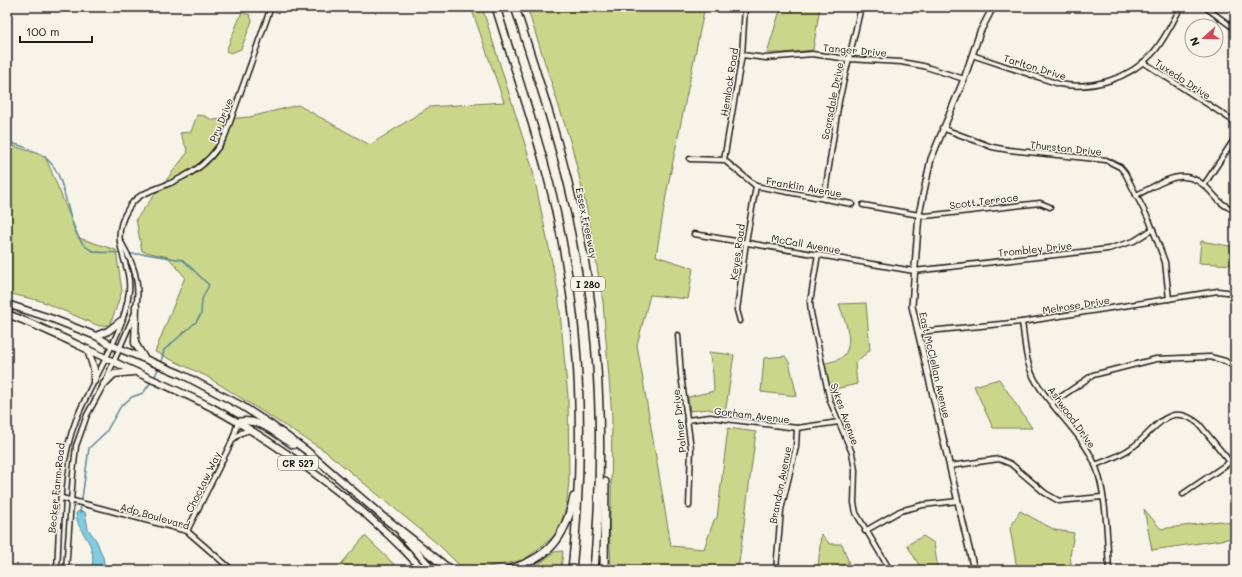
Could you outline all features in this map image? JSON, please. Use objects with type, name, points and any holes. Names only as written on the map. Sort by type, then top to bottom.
[{"type":"highway","name":"I 280","points":[[496,7],[547,175],[564,251],[578,376],[579,445],[577,527],[572,570]]},
{"type":"highway","name":"Essex Freeway","points":[[515,7],[560,149],[574,205],[586,267],[593,315],[601,427],[600,487],[594,570]]},
{"type":"highway","points":[[601,427],[605,478],[604,570]]},
{"type":"highway","points":[[508,570],[527,564],[546,553],[562,534],[568,522],[575,493],[579,445]]},
{"type":"highway","points":[[386,519],[450,570]]},
{"type":"main road","name":"CR 527","points":[[7,304],[53,318],[96,336],[111,345],[160,365],[209,388],[264,420],[307,451],[386,519],[433,570]]},
{"type":"main road","points":[[136,306],[135,343],[145,359]]},
{"type":"main road","name":"CR 527","points":[[7,314],[136,372],[238,422],[287,454],[360,511],[400,544],[423,570]]},
{"type":"main road","points":[[96,336],[108,331],[121,321]]},
{"type":"main road","points":[[88,350],[94,369],[94,381]]},
{"type":"main road","points":[[104,384],[114,374],[136,372]]},
{"type":"main road","points":[[238,422],[247,420],[265,426],[327,468]]},
{"type":"street","name":"Pru Drive","points":[[111,345],[121,321],[129,290],[123,258],[120,252],[120,230],[124,216],[135,200],[147,191],[199,168],[217,150],[225,136],[271,7]]},
{"type":"street","name":"Hemlock Road","points":[[724,160],[742,55],[745,7]]},
{"type":"street","name":"Scarsdale Drive","points":[[824,199],[839,101],[861,7]]},
{"type":"street","name":"East McClellan Avenue","points":[[974,570],[912,306],[919,214],[931,159],[942,128],[964,79],[985,21],[993,7]]},
{"type":"street","name":"Tarlton Drive","points":[[972,55],[1041,79],[1072,86],[1102,83],[1130,71],[1143,62],[1162,41],[1181,7]]},
{"type":"street","points":[[1205,7],[1235,28]]},
{"type":"street","name":"Tanger Drive","points":[[742,55],[766,58],[812,54],[848,59],[901,62],[923,66],[964,79]]},
{"type":"street","name":"Tuxedo Drive","points":[[1143,62],[1235,122]]},
{"type":"street","name":"Thurston Drive","points":[[942,128],[992,146],[1009,150],[1106,160],[1120,167],[1153,229],[1166,262],[1169,299]]},
{"type":"street","points":[[1204,185],[1235,138]]},
{"type":"street","points":[[690,159],[724,160]]},
{"type":"street","name":"Franklin Avenue","points":[[724,160],[756,186],[852,204]]},
{"type":"street","points":[[1136,195],[1182,175],[1190,177],[1204,185],[1222,205],[1235,210]]},
{"type":"street","name":"Keyes Road","points":[[740,321],[737,310],[746,242],[756,186]]},
{"type":"street","name":"Scott Terrace","points":[[919,214],[925,216],[1040,202],[1050,207]]},
{"type":"street","points":[[863,205],[919,214]]},
{"type":"street","name":"Trombley Drive","points":[[914,271],[1108,249],[1134,241],[1153,229]]},
{"type":"street","name":"McCall Avenue","points":[[694,234],[914,271]]},
{"type":"street","points":[[120,240],[129,256],[138,280],[139,293],[132,321],[120,348]]},
{"type":"street","name":"Sykes Avenue","points":[[818,254],[810,302],[822,372],[839,422],[852,454],[855,470],[854,503],[856,513],[865,531],[890,570]]},
{"type":"street","name":"Melrose Drive","points":[[918,332],[1022,322],[1218,291],[1235,293]]},
{"type":"street","name":"Ashwood Drive","points":[[1022,322],[1031,370],[1035,379],[1085,447],[1095,465],[1102,497],[1107,532],[1109,570]]},
{"type":"street","name":"Palmer Drive","points":[[678,335],[681,375],[690,448],[689,506]]},
{"type":"street","name":"Becker Farm Road","points":[[57,570],[62,498],[69,440],[76,420],[111,345]]},
{"type":"street","name":"Becker Farm Road","points":[[66,570],[76,446],[87,415],[104,384],[120,348]]},
{"type":"street","points":[[1052,402],[1093,375],[1156,359],[1210,357],[1225,361],[1235,367]]},
{"type":"street","points":[[1095,465],[1118,456],[1140,441],[1166,417],[1176,415],[1192,419],[1199,424],[1235,468]]},
{"type":"street","name":"Gorham Avenue","points":[[687,420],[710,417],[797,428],[839,422]]},
{"type":"street","name":"Choctaw Way","points":[[187,531],[232,441],[238,422]]},
{"type":"street","name":"Brandon Avenue","points":[[776,570],[782,510],[796,447],[797,428]]},
{"type":"street","points":[[232,441],[241,433],[250,430]]},
{"type":"street","points":[[950,466],[999,459],[1011,464],[1045,493],[1059,501],[1102,497]]},
{"type":"street","points":[[1183,494],[1230,462]]},
{"type":"street","name":"Adp Boulevard","points":[[62,498],[187,531],[232,570]]},
{"type":"street","points":[[865,531],[900,511],[923,505],[958,501]]},
{"type":"street","points":[[1228,570],[1235,569]]},
{"type":"green space","points":[[471,7],[482,7],[532,167],[558,291],[568,397],[569,481],[566,509],[557,534],[524,560],[473,570],[459,565],[439,545],[325,451],[206,376],[155,352],[185,277],[168,257],[142,251],[136,219],[188,152],[180,133],[191,132],[197,115],[205,116],[212,120],[250,117],[298,105],[370,145],[429,107],[504,102]]},
{"type":"green space","points":[[527,7],[691,7],[704,11],[667,190],[656,256],[693,268],[688,299],[650,295],[637,345],[671,546],[704,549],[714,520],[717,518],[728,428],[756,432],[738,570],[611,570],[609,523],[611,506],[612,417],[603,302],[588,214],[572,147]]},
{"type":"green space","points":[[781,7],[820,7],[813,50],[767,53]]},
{"type":"green space","points":[[242,12],[250,15],[252,21],[241,49],[231,53],[226,51]]},
{"type":"green space","points":[[7,144],[45,156],[79,238],[116,250],[122,291],[110,325],[99,326],[41,301],[7,293]]},
{"type":"green space","points":[[1201,241],[1235,247],[1235,265],[1199,263]]},
{"type":"green space","points":[[866,303],[870,350],[855,363],[857,384],[831,390],[823,364],[841,358],[846,353],[849,339],[846,324],[839,304]]},
{"type":"green space","points":[[709,352],[734,355],[725,414],[708,409],[690,411],[688,397],[714,391],[713,373]]},
{"type":"green space","points":[[785,356],[789,362],[797,396],[761,392],[764,358]]},
{"type":"green space","points":[[999,379],[1032,428],[993,428],[974,386]]},
{"type":"green space","points":[[1144,509],[1161,529],[1220,521],[1235,524],[1235,538],[1152,550]]},
{"type":"green space","points":[[1020,511],[1055,530],[1074,533],[1070,556],[1072,570],[1021,570],[1016,563],[1010,528]]},
{"type":"green space","points":[[821,534],[830,544],[842,544],[849,563],[832,568],[818,569]]},
{"type":"green space","points":[[365,536],[400,570],[336,570]]},
{"type":"green space","points":[[923,536],[934,543],[938,570],[922,570],[907,545]]},
{"type":"green space","points":[[563,551],[561,570],[537,570],[534,568],[554,552]]},
{"type":"water","points":[[79,511],[85,512],[88,529],[96,540],[103,557],[105,570],[92,570],[93,559],[90,544],[77,521],[76,513]]},
{"type":"waterway","points":[[7,142],[40,154],[45,157],[56,170],[76,233],[83,243],[94,251],[102,253],[121,253]]},
{"type":"waterway","points":[[129,254],[146,254],[183,260],[209,285],[202,299],[201,314],[196,322],[164,350],[161,363]]},
{"type":"waterway","points":[[154,378],[159,367]]},
{"type":"waterway","points":[[80,513],[89,448],[106,432],[121,406],[132,397],[143,393],[152,381]]}]
